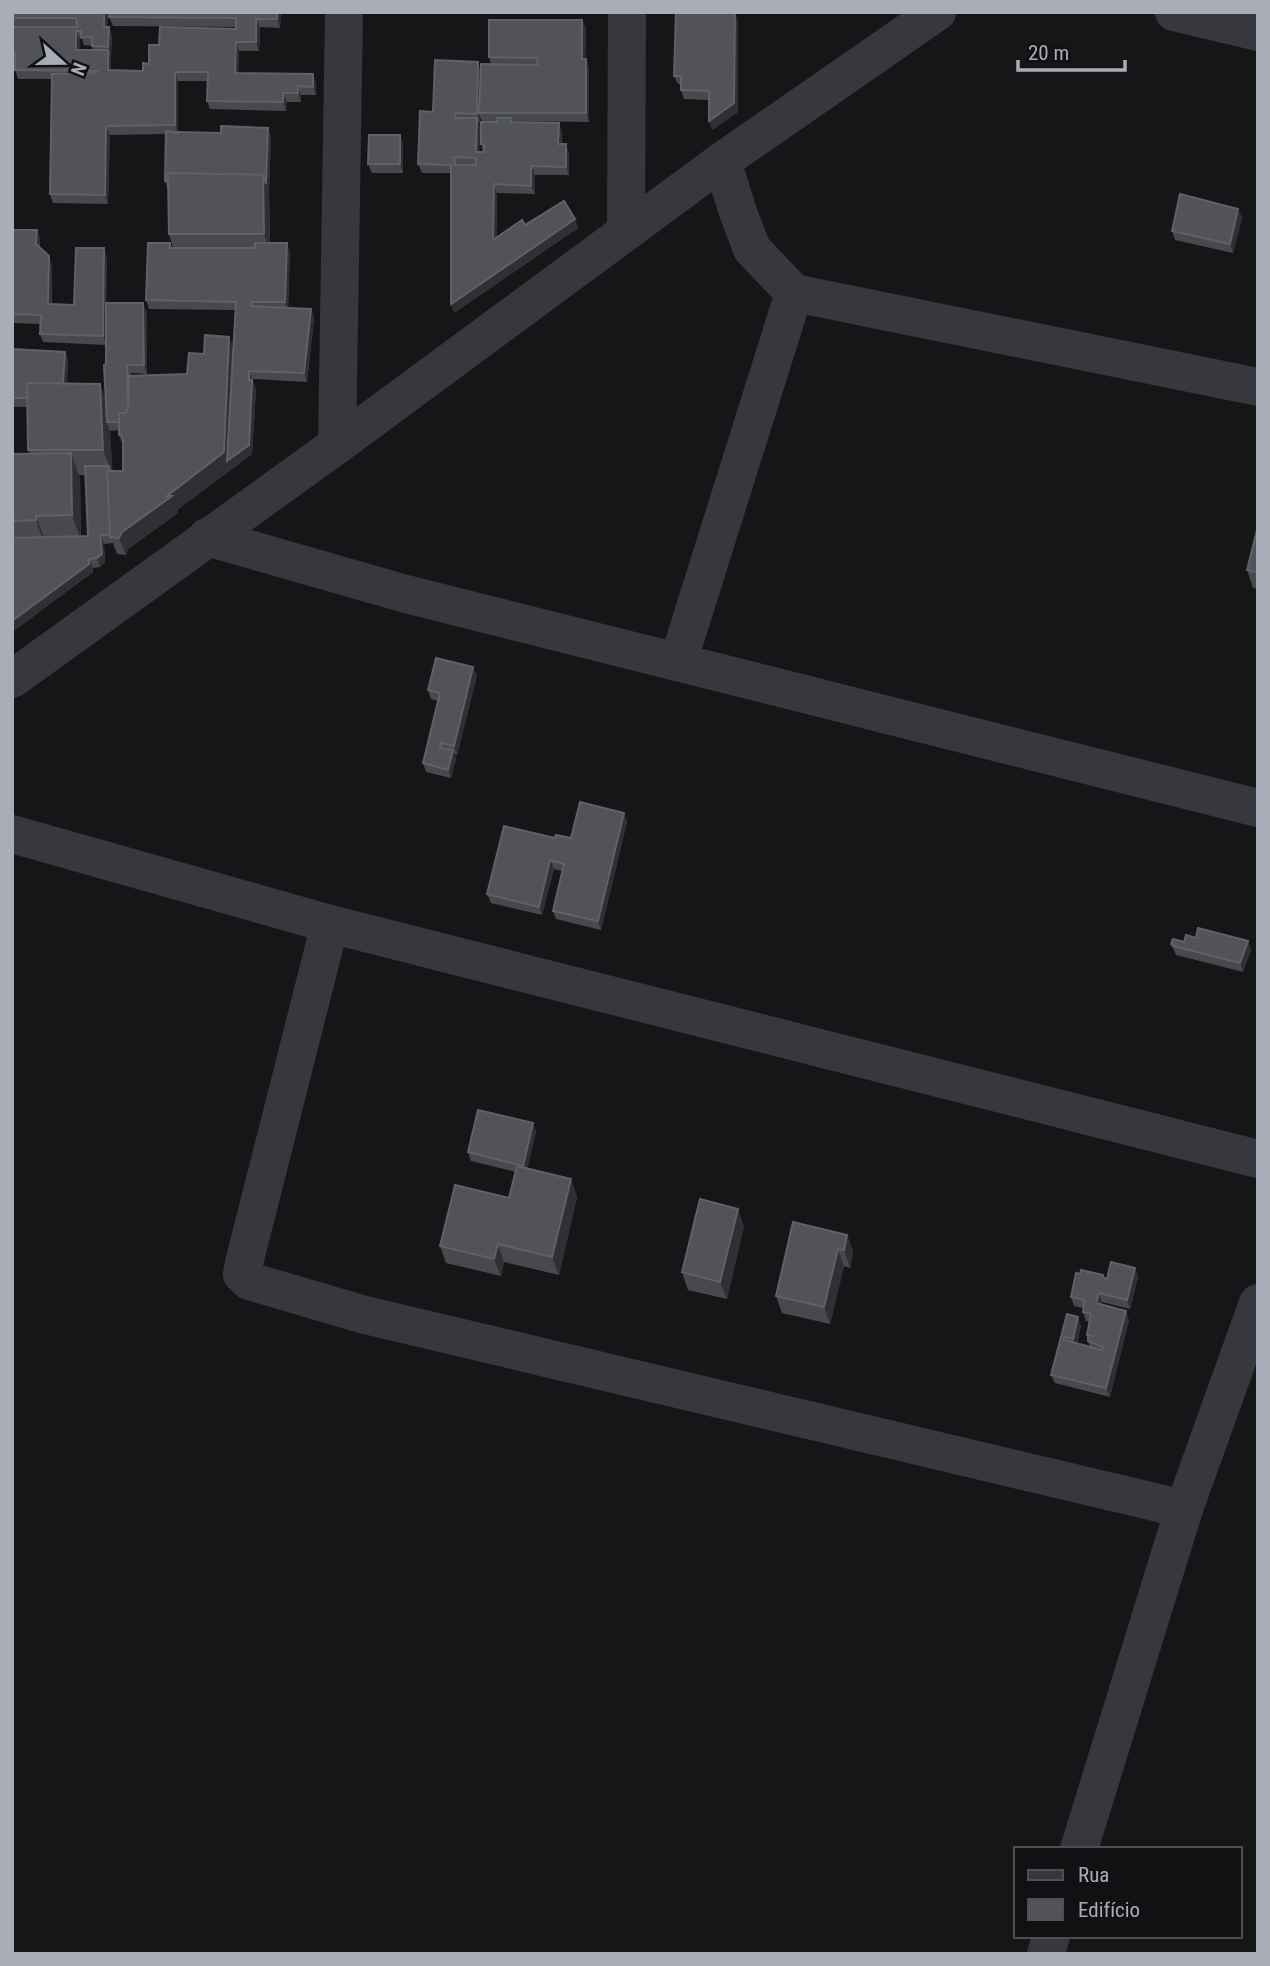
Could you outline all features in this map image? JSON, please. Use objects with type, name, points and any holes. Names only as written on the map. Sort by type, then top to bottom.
[{"type":"street","points":[[337,445],[344,12]]},
{"type":"street","points":[[626,232],[627,12]]},
{"type":"street","points":[[12,679],[337,445],[723,161],[937,12]]},
{"type":"street","points":[[1174,12],[1258,32]]},
{"type":"street","points":[[723,161],[752,249],[794,293],[1258,387]]},
{"type":"street","points":[[678,662],[794,293]]},
{"type":"street","points":[[207,537],[406,594],[1258,808]]},
{"type":"street","points":[[12,834],[330,924],[1258,1158]]},
{"type":"street","points":[[330,924],[244,1263],[242,1274],[249,1281],[365,1315],[1184,1509]]},
{"type":"street","points":[[1080,1847],[1184,1509],[1258,1303]]},
{"type":"building","points":[[12,12],[104,12],[104,27],[109,27],[108,47],[92,46],[92,37],[81,37],[81,31],[76,31],[76,50],[108,50],[108,70],[143,71],[143,63],[149,64],[149,45],[159,45],[160,27],[236,29],[236,18],[109,17],[110,12],[277,12],[277,19],[256,19],[256,42],[236,42],[235,73],[313,74],[313,87],[298,86],[298,93],[283,93],[283,102],[207,101],[208,72],[175,72],[175,125],[106,126],[105,195],[50,194],[52,74],[97,71],[15,70],[12,27],[77,27],[76,18],[12,18]]},
{"type":"building","points":[[676,12],[735,12],[734,103],[709,121],[709,91],[681,90],[681,76],[674,76]]},
{"type":"building","points":[[489,20],[582,20],[582,59],[586,59],[586,113],[479,113],[481,64],[537,65],[538,58],[489,57]]},
{"type":"building","points":[[435,60],[478,62],[477,114],[456,113],[455,118],[477,118],[476,152],[484,152],[484,144],[481,144],[481,122],[497,122],[497,118],[511,118],[511,122],[559,123],[558,144],[566,144],[566,167],[531,166],[531,186],[494,184],[493,240],[522,220],[525,225],[564,201],[575,219],[451,304],[451,165],[418,164],[420,111],[433,112]],"holes":[[[454,157],[476,158],[476,165],[455,165]]]},
{"type":"building","points":[[221,126],[268,128],[266,184],[263,175],[168,173],[168,181],[165,181],[166,131],[221,133]]},
{"type":"building","points":[[369,135],[400,135],[400,164],[368,164]]},
{"type":"building","points":[[168,173],[263,175],[264,234],[169,234]]},
{"type":"building","points":[[1180,194],[1238,209],[1230,244],[1172,231]]},
{"type":"building","points":[[12,230],[37,230],[36,244],[49,256],[48,304],[74,305],[76,248],[104,248],[103,336],[40,334],[41,315],[12,314]]},
{"type":"building","points":[[148,243],[170,243],[170,248],[255,248],[255,243],[287,243],[285,302],[252,302],[251,306],[311,309],[304,373],[249,371],[249,380],[252,380],[249,445],[227,461],[236,302],[146,300]]},
{"type":"building","points":[[106,303],[143,303],[144,365],[127,365],[128,409],[126,413],[119,413],[119,422],[107,422],[104,365]]},
{"type":"building","points":[[205,335],[229,337],[224,452],[167,496],[172,496],[122,532],[119,538],[110,537],[107,471],[123,471],[123,440],[122,435],[119,435],[119,413],[126,413],[128,409],[129,376],[187,374],[189,353],[204,354]]},
{"type":"building","points":[[12,349],[65,352],[63,383],[27,383],[27,398],[12,398]]},
{"type":"building","points":[[27,383],[100,384],[103,450],[28,450]]},
{"type":"building","points":[[71,453],[72,515],[36,516],[36,520],[12,521],[12,454]]},
{"type":"building","points":[[85,466],[109,466],[110,471],[107,471],[110,535],[100,535],[102,554],[89,559],[89,564],[12,621],[12,538],[88,536]]},
{"type":"building","points":[[1258,526],[1258,573],[1247,570]]},
{"type":"building","points":[[436,658],[473,667],[454,746],[441,743],[440,748],[453,750],[448,770],[423,763],[440,693],[428,690]]},
{"type":"building","points":[[580,802],[624,813],[598,921],[553,911],[564,864],[550,860],[539,907],[487,894],[504,826],[555,838],[556,835],[571,838]]},
{"type":"building","points":[[1198,928],[1248,941],[1240,963],[1171,944],[1173,939],[1184,942],[1186,935],[1196,938]]},
{"type":"building","points":[[478,1110],[533,1123],[523,1166],[468,1152]]},
{"type":"building","points":[[517,1166],[571,1179],[552,1257],[498,1244],[494,1259],[440,1246],[455,1185],[509,1198]]},
{"type":"building","points":[[700,1199],[738,1209],[720,1282],[682,1272]]},
{"type":"building","points":[[793,1222],[847,1235],[844,1250],[838,1249],[824,1307],[776,1296]]},
{"type":"building","points":[[1111,1262],[1135,1268],[1127,1300],[1099,1293],[1096,1303],[1126,1311],[1106,1388],[1051,1375],[1067,1314],[1078,1317],[1073,1339],[1065,1337],[1064,1340],[1102,1350],[1103,1347],[1088,1341],[1091,1336],[1087,1335],[1091,1314],[1083,1312],[1084,1300],[1071,1297],[1076,1273],[1080,1274],[1081,1270],[1103,1275],[1102,1277],[1107,1279]]}]
